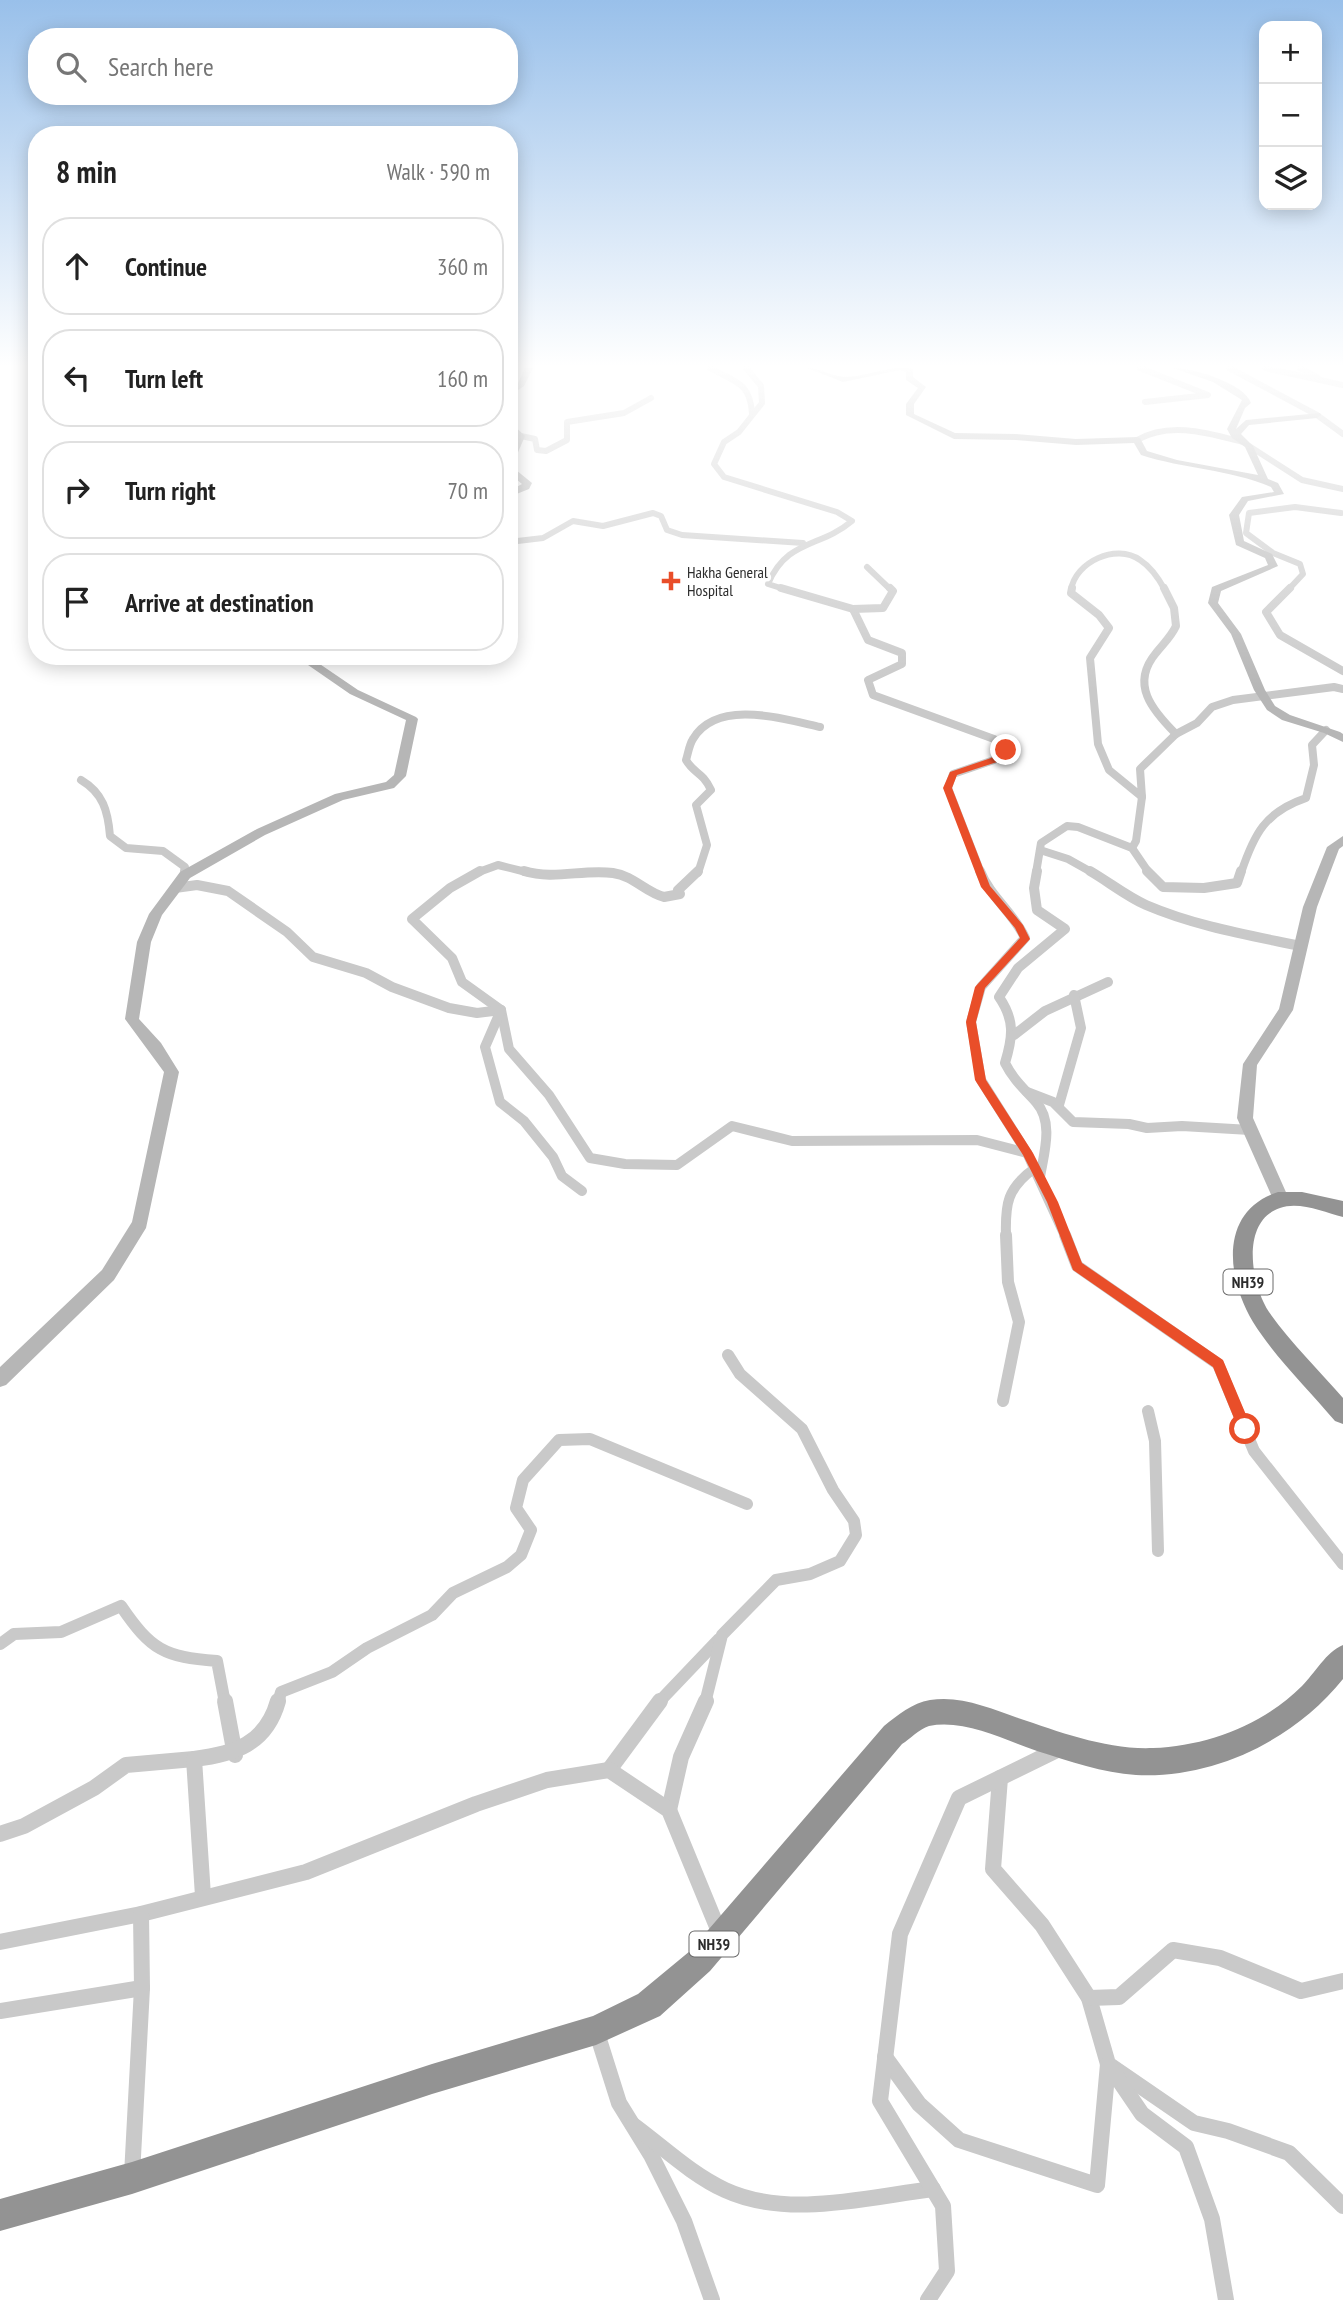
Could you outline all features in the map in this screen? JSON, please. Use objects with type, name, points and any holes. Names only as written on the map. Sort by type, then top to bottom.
[{"type":"highway","points":[[1282,1199],[1343,1209]]},
{"type":"highway","name":"NH39","points":[[1282,1199],[1268,1203],[1257,1212],[1245,1229],[1243,1256],[1252,1300],[1274,1336],[1343,1414]]},
{"type":"highway","name":"NH39","points":[[0,2215],[132,2178],[432,2079],[596,2030],[666,1993],[721,1937],[880,1749],[916,1718],[944,1711],[964,1713],[1121,1760],[1157,1760],[1197,1754],[1261,1733],[1328,1680],[1343,1658]]},
{"type":"street","points":[[518,541],[543,538],[573,522],[603,526],[653,513],[661,516],[667,530],[682,534],[803,543],[843,531],[852,521],[836,512],[723,475]]},
{"type":"street","points":[[1245,475],[1264,479],[1275,485],[1279,494],[1245,499],[1234,515],[1239,543],[1269,556],[1273,566],[1257,575],[1236,578],[1216,589],[1213,603],[1238,638],[1261,696],[1276,713],[1326,730],[1343,739]]},
{"type":"street","points":[[1262,475],[1264,479]]},
{"type":"street","points":[[1290,475],[1318,487],[1343,489]]},
{"type":"street","points":[[518,476],[527,483],[518,491]]},
{"type":"street","points":[[1342,513],[1325,509],[1262,508],[1249,513],[1246,533],[1273,553],[1300,564],[1303,574],[1293,588],[1269,605],[1266,612],[1280,635],[1343,671]]},
{"type":"street","points":[[803,543],[773,568],[768,584],[853,610],[883,608],[893,591],[867,567]]},
{"type":"street","points":[[1142,797],[1124,785],[1104,764],[1093,701],[1090,658],[1107,636],[1109,628],[1099,615],[1071,593],[1073,577],[1089,560],[1133,556],[1154,570],[1177,611],[1176,627],[1147,662],[1142,679],[1150,709],[1176,734]]},
{"type":"street","points":[[853,610],[868,640],[902,653],[902,664],[867,680],[873,695],[994,740],[1006,750],[994,760],[953,774],[948,788],[986,887],[1020,927],[1025,939],[981,987],[971,1022],[981,1080],[1037,1172],[1077,1266],[1218,1364],[1254,1451],[1343,1564]]},
{"type":"street","points":[[0,1379],[108,1275],[140,1223],[172,1072],[156,1047],[141,1033],[132,1019],[144,943],[156,914],[185,874],[272,827],[339,797],[390,785],[400,776],[412,719],[354,692],[314,665]]},
{"type":"street","points":[[1132,848],[1140,818],[1140,769],[1176,734],[1197,723],[1212,707],[1233,699],[1343,688]]},
{"type":"street","points":[[820,727],[742,714],[722,717],[703,725],[690,744],[686,760],[690,767],[704,775],[711,790],[696,805],[707,845],[697,875],[678,890],[680,894],[673,897],[652,894],[625,876],[598,871],[542,875],[495,865],[429,900],[412,919],[452,958],[462,982],[501,1010],[509,1049],[548,1096],[590,1158],[625,1164],[677,1165],[732,1126],[792,1141],[977,1140],[1027,1153]]},
{"type":"street","points":[[1037,1172],[1047,1135],[1039,1104],[1016,1086],[1005,1063],[1014,1035],[1010,1011],[999,996],[1002,984],[1012,972],[1065,929],[1058,921],[1037,910],[1034,888],[1041,844],[1068,826],[1091,830],[1132,848],[1152,878],[1163,887],[1204,888],[1237,883],[1254,835],[1282,806],[1306,798],[1314,765],[1312,745],[1326,730]]},
{"type":"street","points":[[81,780],[95,787],[102,796],[109,815],[110,836],[126,848],[163,851],[185,867],[185,874]]},
{"type":"street","points":[[1282,1199],[1245,1118],[1250,1064],[1286,1010],[1310,907],[1333,847],[1343,840]]},
{"type":"street","points":[[1040,850],[1074,861],[1133,898],[1185,919],[1300,946]]},
{"type":"street","points":[[175,888],[197,885],[228,891],[288,932],[313,957],[366,973],[393,987],[449,1008],[477,1013],[501,1010]]},
{"type":"street","points":[[1014,1035],[1045,1011],[1074,995],[1108,982]]},
{"type":"street","points":[[1059,1105],[1081,1028],[1074,995]]},
{"type":"street","points":[[501,1010],[485,1047],[500,1102],[524,1121],[553,1157],[562,1176],[582,1191]]},
{"type":"street","points":[[1022,1091],[1044,1095],[1059,1105],[1073,1122],[1129,1124],[1147,1128],[1182,1126],[1250,1130]]},
{"type":"street","points":[[1003,1401],[1019,1322],[1008,1282],[1005,1207],[1018,1180],[1037,1172]]},
{"type":"street","points":[[609,1770],[659,1703],[776,1580],[810,1574],[840,1561],[856,1535],[854,1521],[833,1490],[802,1429],[740,1374],[728,1355]]},
{"type":"street","points":[[1147,1411],[1155,1441],[1158,1551]]},
{"type":"street","points":[[0,1835],[24,1826],[94,1788],[126,1765],[235,1755],[249,1748],[275,1717],[281,1692],[332,1672],[367,1648],[432,1615],[453,1593],[508,1567],[521,1555],[531,1530],[516,1508],[523,1480],[559,1440],[590,1439],[747,1504]]},
{"type":"street","points":[[0,1644],[14,1633],[61,1632],[121,1606],[141,1636],[178,1658],[217,1661],[235,1755]]},
{"type":"street","points":[[669,1810],[681,1757],[703,1712],[722,1635]]},
{"type":"street","points":[[928,2300],[947,2271],[943,2206],[880,2101],[900,1934],[959,1798],[1067,1746]]},
{"type":"street","points":[[194,1759],[203,1896]]},
{"type":"street","points":[[0,1942],[141,1914],[203,1896],[306,1872],[476,1804],[547,1780],[609,1770],[669,1810],[721,1937]]},
{"type":"street","points":[[1000,1778],[993,1869],[1042,1925],[1089,1998],[1108,2064],[1142,2114],[1186,2147],[1212,2220],[1226,2300]]},
{"type":"street","points":[[132,2178],[142,1989],[141,1914]]},
{"type":"street","points":[[1089,1998],[1119,1997],[1173,1950],[1220,1958],[1301,1991],[1343,1981]]},
{"type":"street","points":[[0,2011],[142,1989]]},
{"type":"street","points":[[596,2030],[619,2103],[684,2221],[712,2300]]},
{"type":"street","points":[[885,2057],[919,2104],[959,2140],[1097,2185],[1108,2064]]},
{"type":"street","points":[[1108,2064],[1194,2123],[1228,2131],[1289,2153],[1343,2206]]},
{"type":"street","points":[[633,2125],[726,2191],[770,2203],[817,2202],[933,2189]]},
{"type":"place","name":"Hakha General Hospital","points":[[671,581]]},
{"type":"route","points":[[1006,750],[994,760],[953,774],[948,788],[986,887],[1020,927],[1025,939],[981,987],[971,1022],[981,1080],[1027,1153],[1052,1202],[1077,1266],[1218,1364],[1245,1429]]}]
